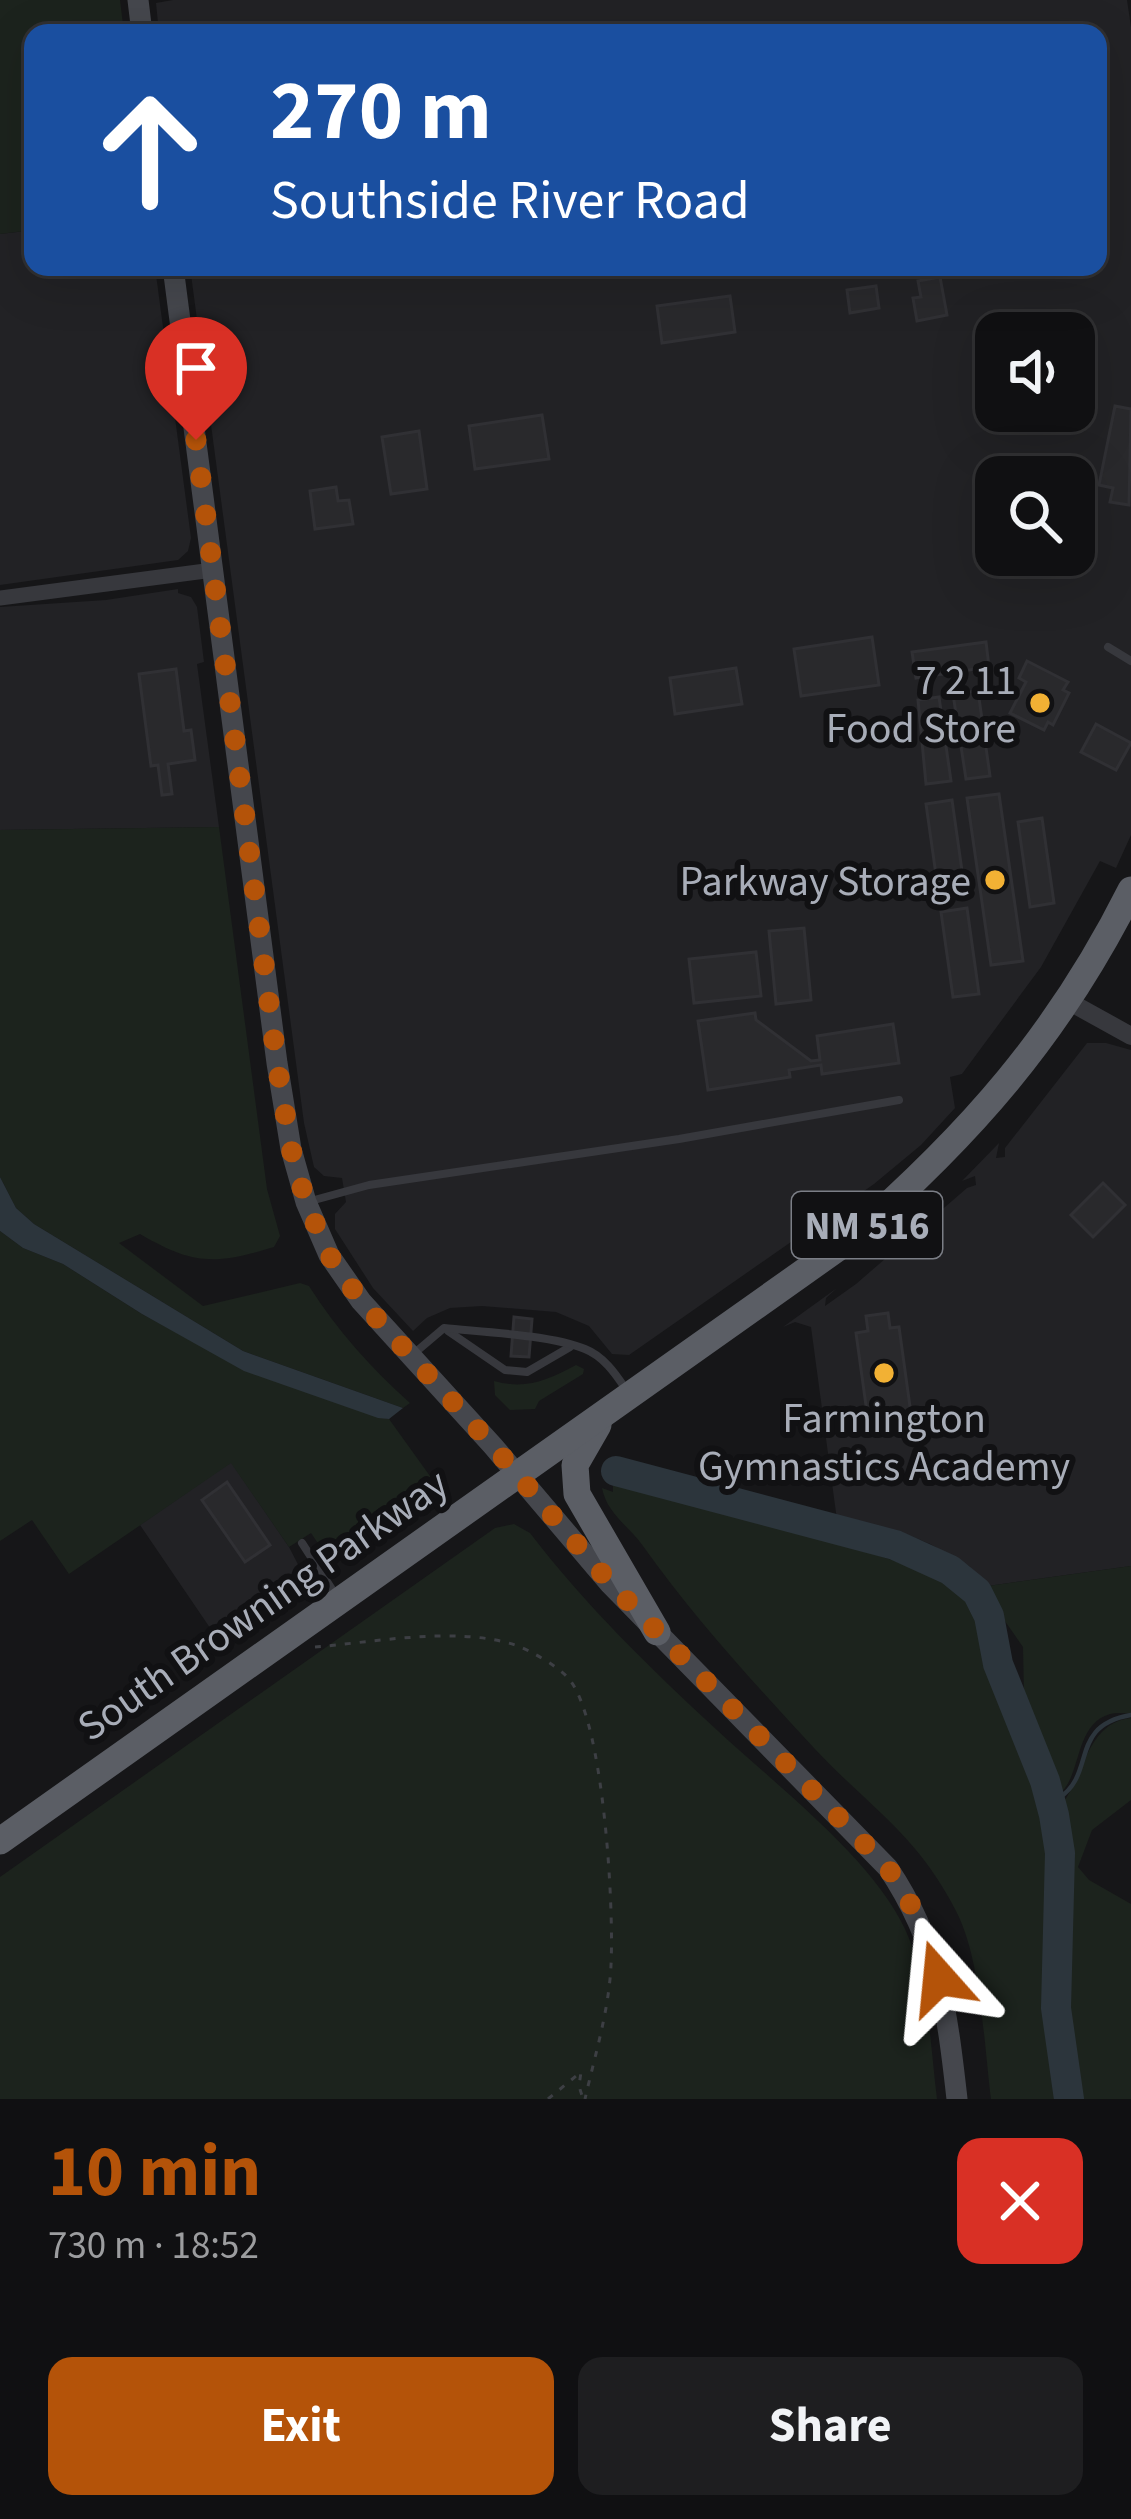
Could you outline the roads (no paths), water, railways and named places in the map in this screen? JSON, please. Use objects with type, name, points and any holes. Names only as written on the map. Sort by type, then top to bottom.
[{"type":"highway","name":"South Browning Parkway","points":[[0,1841],[849,1240],[928,1171],[1022,1066],[1068,1001],[1131,890]]},
{"type":"highway","points":[[620,1404],[591,1433],[575,1465],[577,1494],[657,1633]]},
{"type":"main road","points":[[174,276],[277,1064],[291,1149],[306,1202],[344,1279],[410,1357],[657,1633],[888,1868],[922,1923],[939,1978],[957,2099]]},
{"type":"street","points":[[0,598],[213,570]]},
{"type":"street","points":[[1068,1001],[1131,1036]]},
{"type":"lane","points":[[1108,647],[1131,661]]},
{"type":"lane","points":[[306,1202],[369,1185],[679,1139],[899,1100]]},
{"type":"lane","points":[[444,1328],[505,1370],[527,1372],[571,1346]]},
{"type":"lane","points":[[410,1357],[444,1328],[587,1349],[612,1368],[620,1404]]},
{"type":"lane","points":[[302,1544],[339,1600]]},
{"type":"waterway","points":[[616,1471],[895,1545],[950,1570],[977,1592],[989,1616],[998,1664],[1054,1815],[1060,1853],[1056,2008],[1069,2099]]},
{"type":"waterway","points":[[1051,1797],[1059,1798],[1070,1788],[1099,1729],[1131,1715]]},
{"type":"place","name":"7 2 11 Food Store","points":[[1040,703]]},
{"type":"place","name":"Parkway Storage","points":[[995,880]]},
{"type":"place","name":"Farmington Gymnastics Academy","points":[[884,1373]]}]
